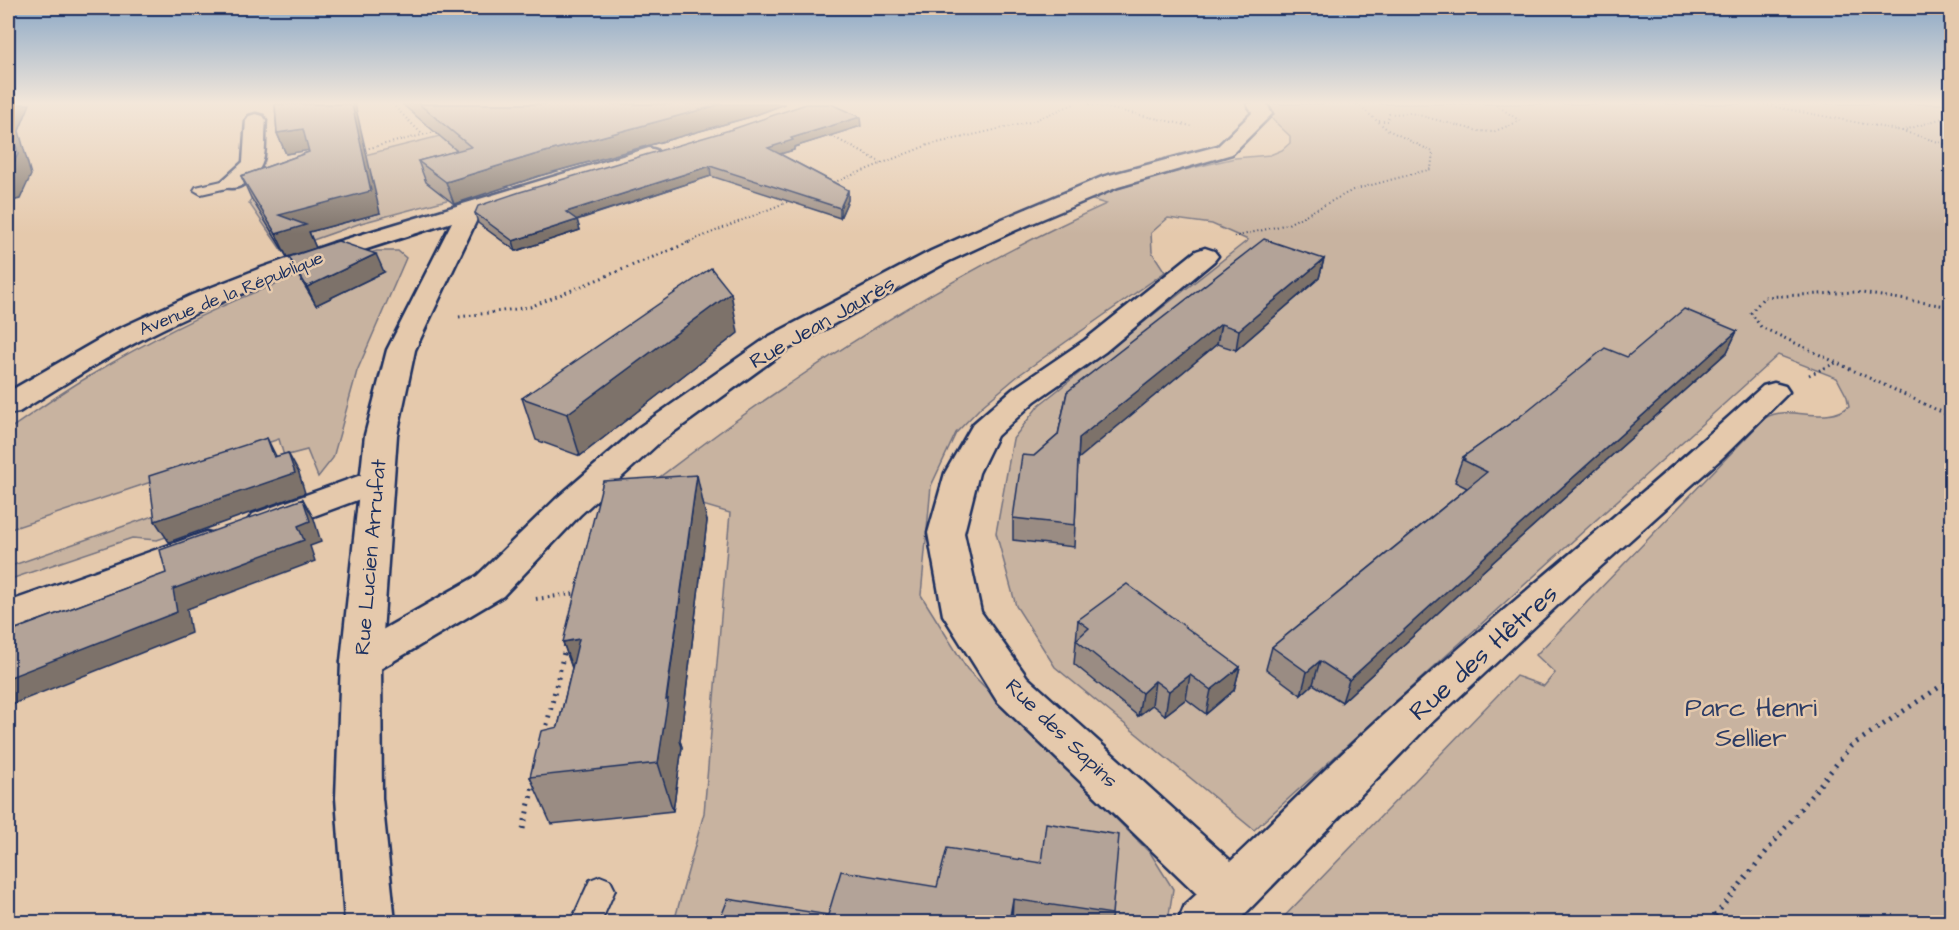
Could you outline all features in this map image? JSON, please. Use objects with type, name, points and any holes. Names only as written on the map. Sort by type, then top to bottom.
[{"type":"street","points":[[232,182],[251,170],[256,157],[255,147]]},
{"type":"street","name":"Rue Jean Jaurès","points":[[361,661],[490,586],[568,507],[649,435],[778,343],[940,256],[1008,225],[1110,182],[1228,147]]},
{"type":"street","name":"Avenue de la République","points":[[8,405],[122,339],[201,301],[342,248],[470,210],[548,183],[670,148]]},
{"type":"street","name":"Rue Lucien Arrufat","points":[[370,922],[359,798],[361,661],[375,481],[381,435],[400,350],[470,210]]},
{"type":"street","name":"Rue des Sapins","points":[[1206,256],[1095,346],[1024,395],[984,431],[962,473],[946,533],[962,615],[1012,688],[1217,908]]},
{"type":"street","name":"Rue des Hêtres","points":[[1217,908],[1412,715],[1547,593],[1711,452],[1774,392]]},
{"type":"street","points":[[8,617],[375,481]]},
{"type":"lane","points":[[201,190],[263,175]]},
{"type":"lane","points":[[586,922],[600,890]]},
{"type":"path","points":[[358,151],[373,147]]},
{"type":"path","points":[[853,147],[883,163]]},
{"type":"path","points":[[821,188],[922,147]]},
{"type":"path","points":[[1206,256],[1221,239],[1288,224],[1353,190],[1431,169],[1433,152],[1424,147]]},
{"type":"path","points":[[457,318],[531,308],[800,197]]},
{"type":"path","points":[[1952,307],[1855,292],[1764,297],[1751,313],[1761,327],[1952,417]]},
{"type":"path","points":[[575,604],[580,582]]},
{"type":"path","points":[[534,599],[578,592]]},
{"type":"path","points":[[544,739],[567,638]]},
{"type":"path","points":[[1710,922],[1851,746],[1938,688],[1952,685]]},
{"type":"path","points":[[523,829],[536,773]]},
{"type":"green space","points":[[395,147],[533,147],[506,184],[361,223],[282,251],[249,203],[258,187],[286,175]]},
{"type":"green space","name":"Parc Henri Sellier","points":[[1285,147],[1951,147],[1951,922],[1279,922],[1516,676],[1544,686],[1555,673],[1536,655],[1765,418],[1786,413],[1829,415],[1849,406],[1837,378],[1778,355],[1254,830],[1055,667],[1016,606],[996,533],[1013,439],[1039,405],[1248,240],[1212,224],[1168,218],[1151,233],[1152,252],[1165,272],[1019,375],[981,407],[956,433],[931,486],[921,595],[967,669],[1151,854],[1173,889],[1168,921],[674,922],[704,813],[730,513],[645,488],[752,409],[865,334],[983,265],[1106,204],[1086,198],[1167,174],[1235,158],[1270,155]]},
{"type":"green space","points":[[377,251],[398,251],[406,258],[357,371],[333,458],[318,477],[307,450],[284,456],[279,439],[8,530],[8,430],[57,396],[156,338],[265,288]]},
{"type":"green space","points":[[288,496],[157,540],[132,538],[8,580],[8,567],[164,512]]},
{"type":"building","points":[[8,147],[16,147],[18,154],[8,176]]},
{"type":"building","points":[[308,147],[361,147],[371,191],[279,215],[306,225],[276,234],[241,176],[309,152]]},
{"type":"building","points":[[469,147],[562,147],[446,182],[418,161]]},
{"type":"building","points":[[671,147],[770,147],[768,148],[848,190],[840,208],[710,166],[566,212],[577,220],[513,241],[475,213],[478,206]]},
{"type":"building","points":[[1264,239],[1324,259],[1239,330],[1221,324],[1079,438],[1075,525],[1013,518],[1022,455],[1034,456],[1058,435],[1067,392]]},
{"type":"building","points":[[338,241],[376,254],[307,287],[289,257]]},
{"type":"building","points":[[711,268],[731,293],[567,414],[522,398]]},
{"type":"building","points":[[1684,309],[1737,331],[1349,680],[1320,661],[1307,672],[1272,647],[1487,472],[1463,460],[1465,459],[1463,457],[1518,418],[1605,348],[1627,357]]},
{"type":"building","points":[[267,438],[274,457],[288,453],[295,473],[155,521],[149,476]]},
{"type":"building","points":[[697,475],[658,763],[530,777],[541,731],[558,727],[579,639],[563,642],[603,481]]},
{"type":"building","points":[[303,499],[310,521],[298,526],[304,540],[173,589],[177,612],[8,678],[8,632],[166,573],[160,550]]},
{"type":"building","points":[[1127,584],[1240,667],[1211,690],[1190,675],[1169,691],[1155,681],[1142,693],[1076,640],[1089,628],[1078,620]]},
{"type":"building","points":[[1046,823],[1119,835],[1112,914],[1013,899],[1009,922],[719,922],[728,899],[828,915],[841,871],[937,887],[947,848],[1041,863]]}]
